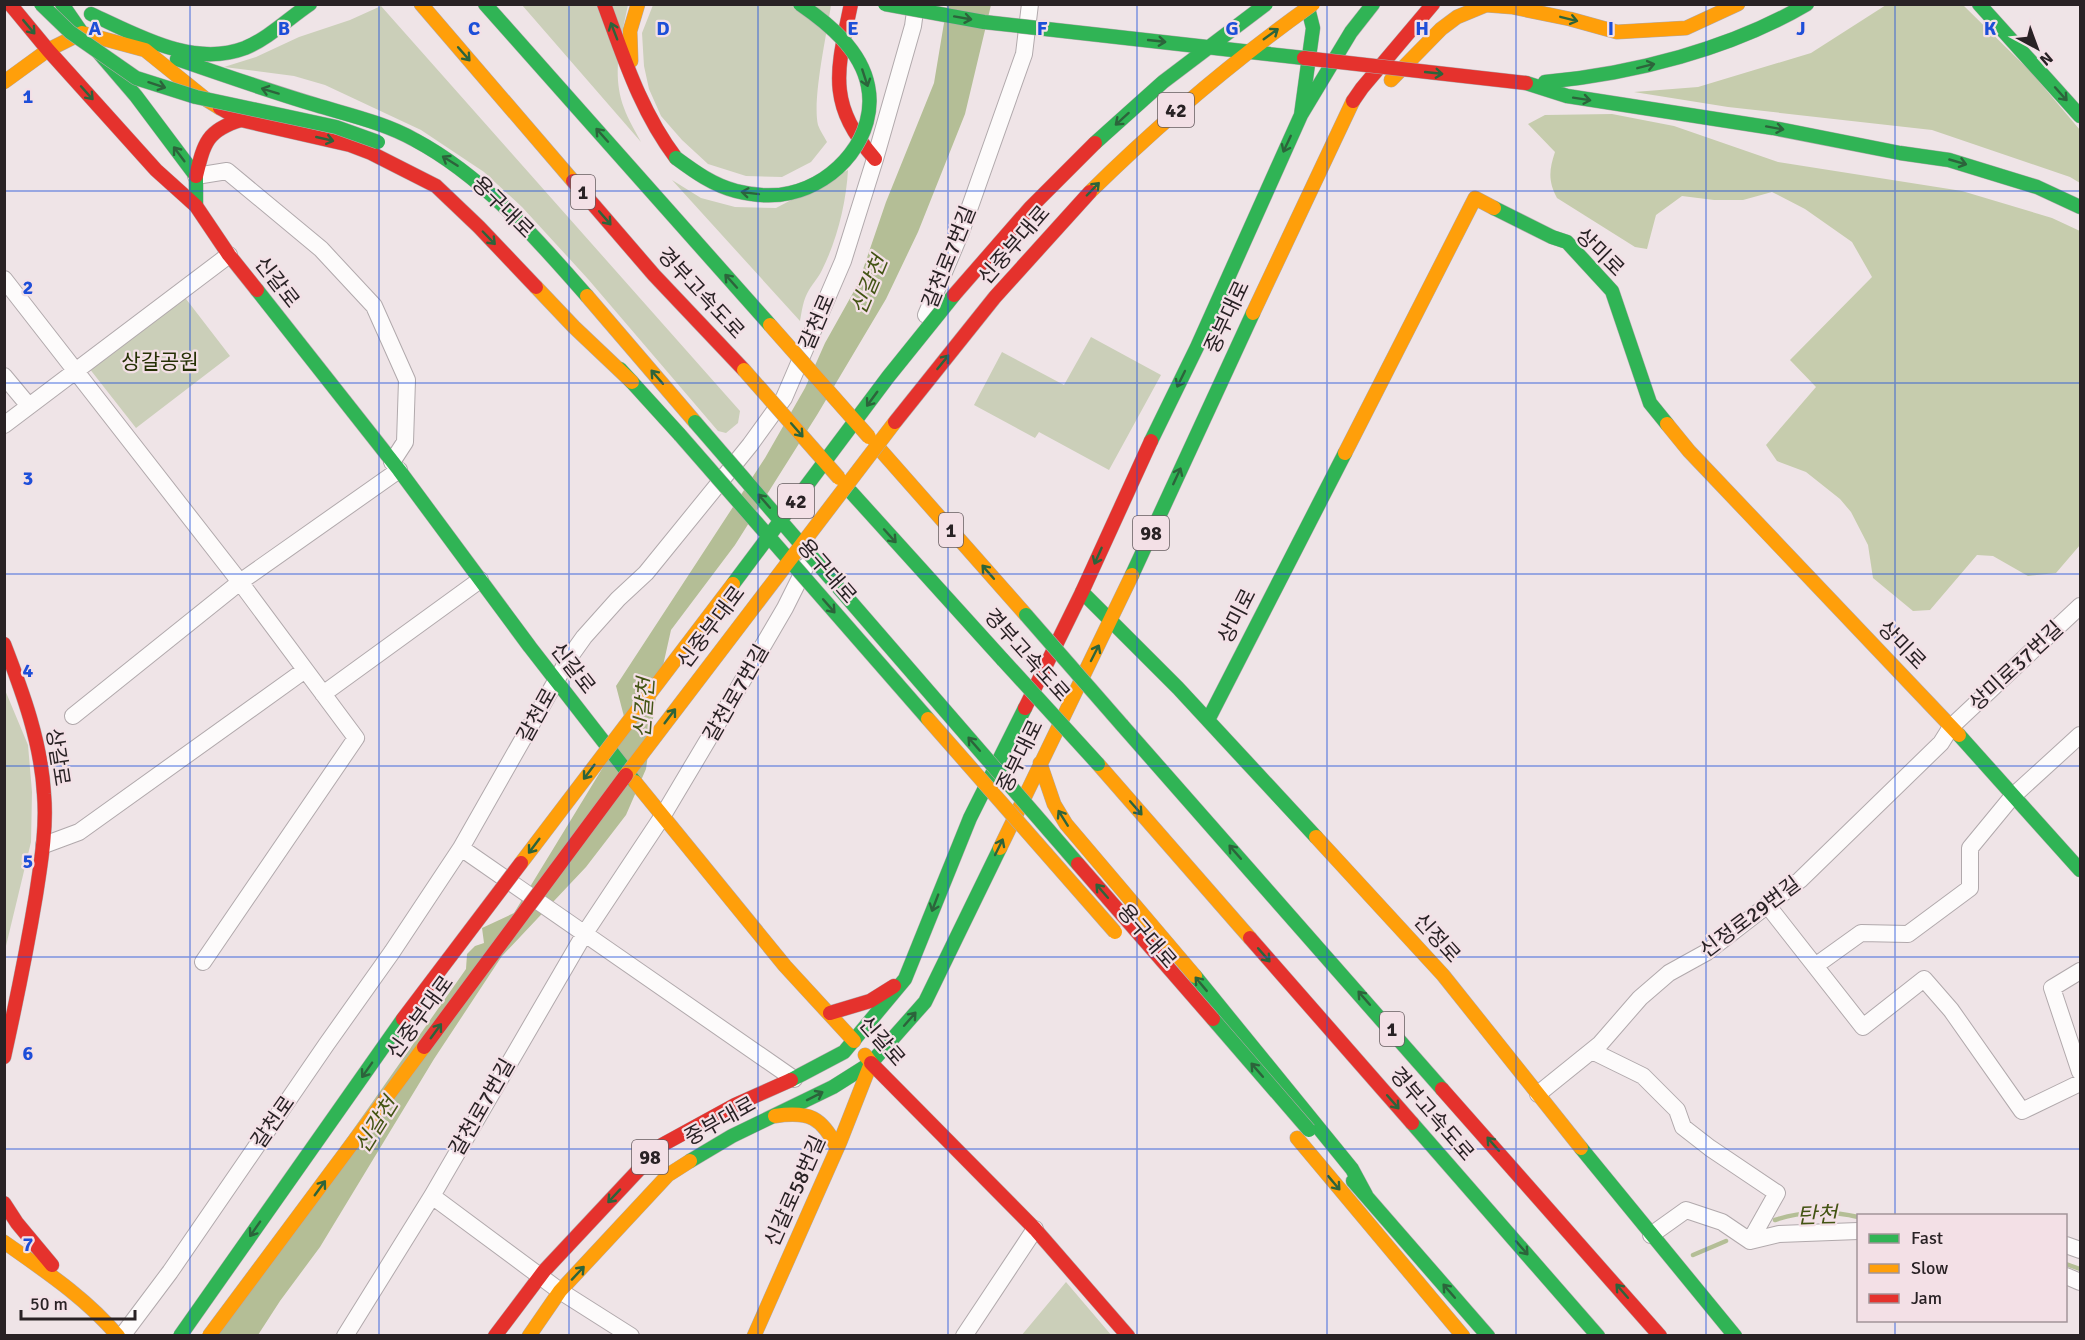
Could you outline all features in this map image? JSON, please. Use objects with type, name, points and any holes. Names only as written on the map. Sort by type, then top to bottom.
[{"type":"main road","name":"신갈로","points":[[10,4],[48,50],[156,170],[196,206],[229,255],[395,466],[658,812],[785,966],[830,1013],[871,1063],[1035,1229],[1128,1335]]},
{"type":"main road","name":"용구대로","points":[[41,4],[70,32],[136,78],[196,97],[336,127],[378,142],[437,174],[474,204],[504,235],[1124,942]]},
{"type":"main road","points":[[62,4],[82,33],[136,96],[196,176]]},
{"type":"main road","name":"용구대로","points":[[79,4],[145,50],[373,123],[414,139],[468,172],[541,243],[1488,1335]]},
{"type":"main road","points":[[91,14],[165,45],[185,51],[210,54],[235,51],[256,42],[310,4]]},
{"type":"main road","name":"경부고속도로","points":[[485,4],[1660,1335]]},
{"type":"main road","points":[[604,4],[640,97],[658,135],[676,158],[701,177],[726,188],[770,195],[791,192],[812,185],[828,175],[855,149],[869,119],[870,99],[864,74],[851,49],[836,33],[800,4]]},
{"type":"main road","points":[[638,4],[630,31],[630,56],[640,97]]},
{"type":"main road","points":[[850,4],[838,93],[841,108],[854,135],[875,159]]},
{"type":"main road","points":[[885,4],[984,22],[1526,83],[1574,80],[1646,66],[1715,46],[1791,14],[1807,4]]},
{"type":"main road","name":"신중부대로","points":[[180,1335],[411,1008],[888,377],[969,277],[1030,208],[1093,145],[1163,82],[1266,4]]},
{"type":"main road","points":[[1301,115],[1310,67],[1313,28],[1307,4]]},
{"type":"main road","name":"신중부대로","points":[[209,1335],[253,1280],[611,794],[927,381],[998,294],[1069,214],[1128,153],[1185,101],[1313,4]]},
{"type":"main road","name":"중부대로","points":[[495,1335],[540,1276],[662,1145],[844,1052],[905,979],[966,826],[1082,592],[1133,477],[1197,347],[1301,115],[1351,32],[1372,4]]},
{"type":"main road","name":"중부대로","points":[[529,1335],[560,1291],[668,1175],[732,1136],[833,1087],[871,1063],[925,1002],[1111,620],[1233,352],[1350,106],[1362,88],[1433,4]]},
{"type":"main road","points":[[1337,134],[1441,29],[1457,17],[1486,5],[1535,12],[1617,33],[1686,28],[1738,4]]},
{"type":"main road","points":[[1979,4],[2080,116]]},
{"type":"main road","name":"경부고속도로","points":[[424,7],[646,266],[744,370],[851,492],[1098,764],[1598,1335]]},
{"type":"main road","points":[[4,82],[48,50],[82,33],[145,50],[207,100],[241,120],[350,145],[371,153],[436,186],[479,227],[574,327],[632,382]]},
{"type":"main road","points":[[1526,83],[1567,96],[1773,128],[1900,153],[1949,160],[2037,187],[2080,207]]},
{"type":"main road","points":[[196,206],[196,176],[202,148],[212,132],[223,124],[241,120]]},
{"type":"main road","name":"상미로","points":[[1208,720],[1474,198],[1552,237],[1567,242],[1574,248],[1612,291],[1650,403],[1689,451],[1951,727],[2080,870]]},
{"type":"main road","name":"신정로","points":[[1082,592],[1208,720],[1443,975],[1651,1235],[1735,1335]]},
{"type":"main road","name":"상갈로","points":[[4,644],[23,692],[42,771],[44,845],[26,962],[4,1057]]},
{"type":"main road","points":[[1040,763],[1054,804],[1066,824],[1229,1017],[1352,1169],[1366,1196]]},
{"type":"main road","points":[[830,1013],[870,1001],[905,979]]},
{"type":"main road","name":"신갈로58번길","points":[[754,1335],[837,1148],[871,1063]]},
{"type":"main road","points":[[773,1117],[791,1113],[814,1117],[825,1125],[837,1148]]},
{"type":"main road","points":[[1293,1134],[1463,1335]]},
{"type":"main road","points":[[4,1203],[17,1223],[70,1288],[120,1335]]},
{"type":"main road","points":[[4,1242],[70,1288]]},
{"type":"street","name":"갈천로","points":[[120,1335],[170,1272],[392,952],[467,854],[561,686],[569,658],[584,637],[618,599],[646,573],[750,445],[784,398],[843,261],[913,26],[916,4]]},
{"type":"street","name":"갈천로7번길","points":[[345,1335],[432,1196],[658,812],[785,608],[898,384],[961,232],[1024,54],[1030,4]]},
{"type":"street","points":[[73,716],[240,582],[395,466],[405,442],[407,380],[374,306],[321,249],[227,171],[196,176]]},
{"type":"street","points":[[4,425],[229,255]]},
{"type":"street","points":[[4,279],[240,582],[356,738],[203,962]]},
{"type":"street","points":[[4,376],[29,406]]},
{"type":"street","points":[[323,694],[480,580]]},
{"type":"street","name":"상미로37번길","points":[[1951,727],[2080,606]]},
{"type":"street","points":[[44,845],[79,832],[305,670]]},
{"type":"street","name":"신정로29번길","points":[[1538,1094],[1600,1044],[1640,998],[1669,972],[1707,952],[1800,880],[1941,743],[1951,727]]},
{"type":"street","points":[[1815,966],[1861,933],[1908,934],[1970,888],[1970,848],[2012,796],[2080,735]]},
{"type":"street","points":[[467,854],[585,933],[794,1079]]},
{"type":"street","points":[[1768,906],[1863,1027],[1924,979],[1952,1010],[2022,1111],[2080,1083]]},
{"type":"street","points":[[2080,971],[2052,988],[2080,1072]]},
{"type":"street","points":[[1592,1051],[1643,1076],[1677,1110],[1683,1126],[1710,1148],[1777,1193],[1750,1241]]},
{"type":"street","points":[[432,1196],[560,1291],[631,1335]]},
{"type":"street","points":[[1651,1235],[1686,1210],[1722,1222],[1750,1241],[1779,1234],[1857,1231]]},
{"type":"street","points":[[964,1335],[1035,1229]]},
{"type":"green space","points":[[522,5],[628,5],[618,56],[618,82],[624,108],[641,142]]},
{"type":"green space","points":[[653,5],[831,5],[817,100],[818,125],[827,142],[811,162],[782,177],[746,176],[708,164],[682,140],[661,116],[649,89],[644,66],[642,33]]},
{"type":"green space","points":[[381,6],[740,411],[738,423],[726,433],[718,431],[588,279],[522,207],[484,172],[421,130],[325,85],[294,76],[224,67],[256,57],[299,37],[350,20]]},
{"type":"green space","points":[[848,170],[843,209],[836,234],[821,273],[805,298],[800,321],[672,180],[701,198],[735,207],[776,208]]},
{"type":"green space","name":"상갈공원","points":[[183,295],[230,356],[136,428],[89,368]]},
{"type":"green space","points":[[1091,337],[1161,375],[1109,470],[1039,432],[1035,438],[974,405],[1002,352],[1064,385]]},
{"type":"green space","points":[[5,690],[28,745],[32,792],[31,842],[5,950]]},
{"type":"green space","points":[[1066,1282],[1112,1336],[1021,1336]]},
{"type":"shaded area","points":[[1886,5],[1963,5],[2031,72],[2080,130],[2080,183],[2070,177],[1932,130],[1728,107],[1634,92],[1698,87],[1811,53]]},
{"type":"shaded area","points":[[1612,114],[1674,126],[1778,162],[1962,191],[2052,218],[2080,231],[2080,545],[2056,573],[2028,576],[1993,556],[1977,555],[1930,610],[1913,611],[1873,578],[1868,545],[1851,512],[1840,499],[1806,472],[1777,461],[1766,445],[1816,387],[1790,360],[1872,277],[1852,242],[1805,209],[1772,192],[1743,200],[1714,200],[1682,196],[1656,215],[1647,249],[1635,247],[1557,198],[1550,175],[1555,152],[1528,124],[1545,115]]},
{"type":"water","name":"신갈천","points":[[947,5],[991,5],[965,114],[918,232],[886,299],[817,415],[735,545],[671,630],[656,697],[646,769],[626,815],[586,867],[502,956],[434,1059],[320,1247],[258,1335],[208,1336],[466,969],[467,954],[475,946],[484,943],[482,928],[514,913],[627,728],[616,686],[765,458],[805,388],[825,343],[858,284],[886,202],[934,83]]},
{"type":"waterway","name":"탄천","points":[[1775,1220],[1816,1213],[1857,1217]]},
{"type":"waterway","name":"탄천","points":[[1693,1255],[1726,1241]]},
{"type":"waterway","name":"탄천","points":[[2067,1264],[2080,1269]]},
{"type":"traffic: fast","points":[[41,4],[70,32],[136,78],[196,97],[336,127],[378,142]]},
{"type":"traffic: fast","points":[[62,4],[82,33],[136,96],[196,176],[196,206]]},
{"type":"traffic: fast","points":[[91,14],[146,39],[186,52],[205,54],[225,53],[254,44],[310,4]]},
{"type":"traffic: fast","points":[[485,4],[770,325]]},
{"type":"traffic: fast","points":[[676,158],[712,182],[742,192],[770,195],[807,188],[838,168],[850,154],[867,122],[868,86],[864,73],[842,39],[800,4]]},
{"type":"traffic: fast","points":[[885,4],[984,22],[1304,58]]},
{"type":"traffic: fast","points":[[1095,143],[1163,82],[1266,4]]},
{"type":"traffic: fast","points":[[1301,115],[1313,28],[1307,4]]},
{"type":"traffic: fast","points":[[1151,441],[1197,347],[1301,115],[1351,32],[1373,4]]},
{"type":"traffic: fast","points":[[1545,82],[1612,73],[1680,57],[1746,34],[1807,4]]},
{"type":"traffic: fast","points":[[1979,4],[2080,116]]},
{"type":"traffic: fast","points":[[177,59],[379,124],[415,140],[440,155],[486,190],[508,210],[587,296]]},
{"type":"traffic: fast","points":[[1526,83],[1567,96],[1773,128],[1900,153],[1949,160],[2037,187],[2080,207]]},
{"type":"traffic: fast","points":[[1494,208],[1552,237],[1567,242],[1612,291],[1650,403],[1667,424]]},
{"type":"traffic: fast","points":[[257,290],[399,470],[530,647],[635,782]]},
{"type":"traffic: fast","points":[[733,584],[888,377],[954,295]]},
{"type":"traffic: fast","points":[[1132,575],[1253,313]]},
{"type":"traffic: fast","points":[[620,369],[680,435]]},
{"type":"traffic: fast","points":[[695,422],[1078,864]]},
{"type":"traffic: fast","points":[[680,435],[928,719]]},
{"type":"traffic: fast","points":[[1208,720],[1345,453]]},
{"type":"traffic: fast","points":[[851,492],[1003,660]]},
{"type":"traffic: fast","points":[[1082,592],[1178,688],[1316,837]]},
{"type":"traffic: fast","points":[[1026,615],[1122,725]]},
{"type":"traffic: fast","points":[[1003,660],[1098,764]]},
{"type":"traffic: fast","points":[[791,1080],[844,1052],[905,979],[970,818],[1025,708]]},
{"type":"traffic: fast","points":[[1122,725],[1442,1089]]},
{"type":"traffic: fast","points":[[1959,735],[2080,870]]},
{"type":"traffic: fast","points":[[690,1161],[732,1136],[833,1087],[871,1063],[925,1002],[1000,848]]},
{"type":"traffic: fast","points":[[1195,976],[1352,1169],[1366,1195]]},
{"type":"traffic: fast","points":[[180,1336],[403,1019]]},
{"type":"traffic: fast","points":[[1213,1019],[1309,1130]]},
{"type":"traffic: fast","points":[[1412,1123],[1598,1336]]},
{"type":"traffic: fast","points":[[1581,1148],[1735,1336]]},
{"type":"traffic: fast","points":[[1353,1181],[1488,1336]]},
{"type":"traffic: slow","points":[[421,4],[573,181]]},
{"type":"traffic: slow","points":[[631,61],[630,31],[638,4]]},
{"type":"traffic: slow","points":[[1090,192],[1198,94],[1313,4]]},
{"type":"traffic: slow","points":[[1391,80],[1441,29],[1457,17],[1486,5],[1512,7],[1617,32],[1686,28],[1738,4]]},
{"type":"traffic: slow","points":[[4,82],[48,50],[82,33],[145,50],[220,108]]},
{"type":"traffic: slow","points":[[1253,313],[1353,101]]},
{"type":"traffic: slow","points":[[1345,453],[1475,198],[1494,208]]},
{"type":"traffic: slow","points":[[536,287],[632,382]]},
{"type":"traffic: slow","points":[[587,296],[695,422]]},
{"type":"traffic: slow","points":[[770,325],[869,437]]},
{"type":"traffic: slow","points":[[744,370],[839,478]]},
{"type":"traffic: slow","points":[[626,775],[895,422]]},
{"type":"traffic: slow","points":[[1667,424],[1689,451],[1959,735]]},
{"type":"traffic: slow","points":[[876,445],[1026,615]]},
{"type":"traffic: slow","points":[[1000,848],[1132,575]]},
{"type":"traffic: slow","points":[[521,863],[733,584]]},
{"type":"traffic: slow","points":[[928,719],[1115,932]]},
{"type":"traffic: slow","points":[[1040,763],[1054,804],[1066,824],[1195,976]]},
{"type":"traffic: slow","points":[[1098,764],[1250,938]]},
{"type":"traffic: slow","points":[[635,782],[785,966],[854,1041]]},
{"type":"traffic: slow","points":[[1316,837],[1443,975],[1581,1148]]},
{"type":"traffic: slow","points":[[209,1336],[424,1047]]},
{"type":"traffic: slow","points":[[754,1336],[840,1142],[871,1063],[865,1055]]},
{"type":"traffic: slow","points":[[775,1116],[797,1115],[813,1118],[826,1129],[837,1148]]},
{"type":"traffic: slow","points":[[1297,1138],[1463,1336]]},
{"type":"traffic: slow","points":[[529,1336],[560,1291],[668,1175],[690,1161]]},
{"type":"traffic: slow","points":[[4,1242],[79,1297],[118,1336]]},
{"type":"traffic: jam","points":[[10,4],[48,50],[156,170],[196,206],[229,255],[257,290]]},
{"type":"traffic: jam","points":[[604,4],[643,103],[676,158]]},
{"type":"traffic: jam","points":[[851,4],[842,49],[839,86],[849,121],[859,139],[875,159]]},
{"type":"traffic: jam","points":[[1353,101],[1433,4]]},
{"type":"traffic: jam","points":[[1304,58],[1526,83]]},
{"type":"traffic: jam","points":[[220,108],[241,120],[350,145],[371,153],[436,186],[536,287]]},
{"type":"traffic: jam","points":[[196,176],[209,139],[221,128],[241,120]]},
{"type":"traffic: jam","points":[[954,295],[1030,208],[1095,143]]},
{"type":"traffic: jam","points":[[573,181],[654,275],[744,370]]},
{"type":"traffic: jam","points":[[895,422],[995,297],[1090,192]]},
{"type":"traffic: jam","points":[[1025,708],[1082,592],[1151,441]]},
{"type":"traffic: jam","points":[[4,644],[35,737],[45,807],[43,845],[36,895],[4,1057]]},
{"type":"traffic: jam","points":[[424,1047],[626,775]]},
{"type":"traffic: jam","points":[[403,1019],[521,863]]},
{"type":"traffic: jam","points":[[1078,864],[1213,1019]]},
{"type":"traffic: jam","points":[[1250,938],[1412,1123]]},
{"type":"traffic: jam","points":[[830,1013],[870,1001],[894,986]]},
{"type":"traffic: jam","points":[[871,1063],[1035,1229],[1128,1336]]},
{"type":"traffic: jam","points":[[495,1336],[544,1271],[662,1145],[735,1105],[791,1080]]},
{"type":"traffic: jam","points":[[1442,1089],[1660,1336]]},
{"type":"traffic: jam","points":[[4,1203],[17,1223],[52,1265]]}]
